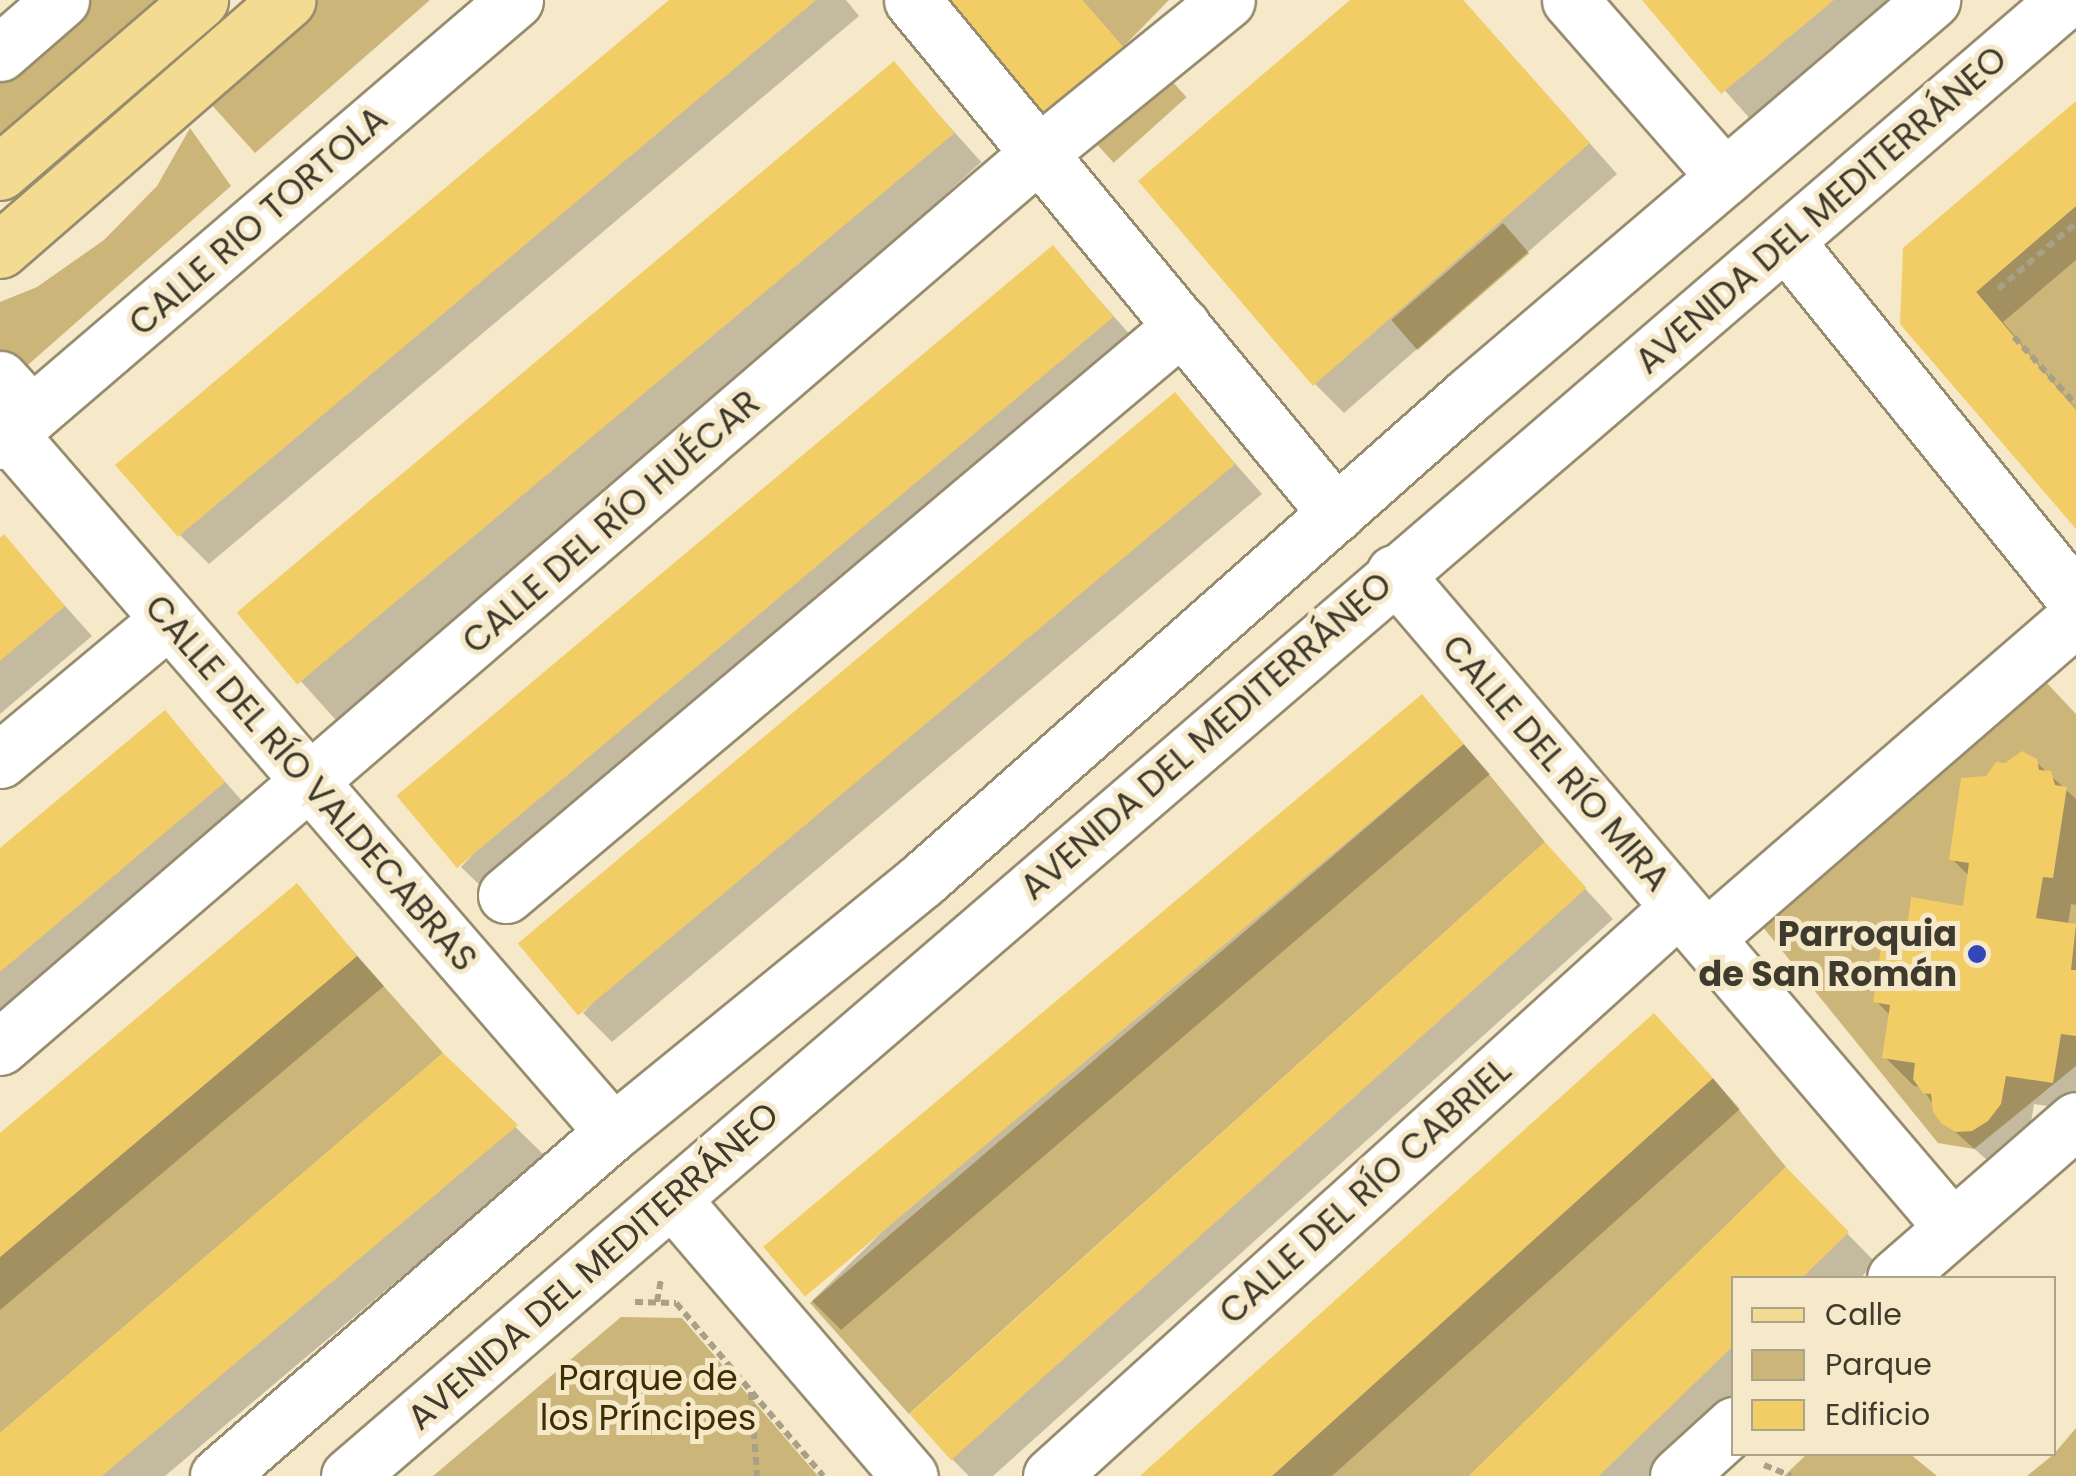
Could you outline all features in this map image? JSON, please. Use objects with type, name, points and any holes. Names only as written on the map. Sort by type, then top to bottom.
[{"type":"main road","points":[[0,172],[200,0]]},
{"type":"main road","points":[[0,250],[288,0]]},
{"type":"street","points":[[1,51],[61,0]]},
{"type":"street","name":"CALLE RIO TORTOLA","points":[[10,417],[516,0]]},
{"type":"street","points":[[912,0],[1336,513]]},
{"type":"street","name":"CALLE DEL RÍO HUÉCAR","points":[[0,1048],[1040,154],[1226,0]]},
{"type":"street","points":[[1570,0],[1725,177]]},
{"type":"street","points":[[218,1476],[613,1132],[922,880],[1336,513],[1932,0]]},
{"type":"street","name":"AVENIDA DEL MEDITERRÁNEO","points":[[350,1476],[2065,0]]},
{"type":"street","points":[[1786,243],[2076,600]]},
{"type":"street","points":[[506,895],[1182,326]]},
{"type":"street","name":"CALLE DEL RÍO VALDECABRAS","points":[[10,417],[169,619],[613,1132]]},
{"type":"street","name":"CALLE DEL RÍO MIRA","points":[[1394,574],[1952,1226]]},
{"type":"street","name":"CALLE DEL RÍO CABRIEL","points":[[1052,1476],[1692,923],[2076,617]]},
{"type":"street","points":[[0,760],[169,619]]},
{"type":"street","points":[[1897,1276],[2076,1120]]},
{"type":"street","points":[[672,1198],[909,1476]]},
{"type":"street","points":[[1678,1476],[1731,1429]]},
{"type":"path","points":[[1998,290],[2076,223]]},
{"type":"path","points":[[2014,337],[2076,404]]},
{"type":"path","points":[[625,1302],[676,1302],[823,1476]]},
{"type":"path","points":[[751,1390],[757,1476]]},
{"type":"green space","points":[[85,0],[172,0],[0,153],[0,73]]},
{"type":"green space","points":[[312,0],[430,0],[255,153],[201,93]]},
{"type":"green space","points":[[1082,0],[1169,0],[1123,47]]},
{"type":"green space","points":[[1161,69],[1186,97],[1114,163],[1088,135]]},
{"type":"green space","points":[[190,128],[231,186],[12,379],[0,360],[0,302],[37,287],[104,240],[157,186]]},
{"type":"green space","points":[[2076,206],[2076,410],[1976,292]]},
{"type":"green space","points":[[1503,223],[1529,253],[1418,350],[1391,320]]},
{"type":"green space","points":[[2042,678],[2076,714],[2076,1066],[1974,1149],[1938,1143],[1758,921]]},
{"type":"green space","points":[[1464,744],[1545,842],[909,1414],[810,1303]]},
{"type":"green space","points":[[357,956],[443,1053],[0,1433],[0,1257]]},
{"type":"green space","points":[[1713,1078],[1786,1167],[1469,1476],[1272,1476]]},
{"type":"green space","name":"Parque de los Príncipes","points":[[621,1317],[682,1318],[818,1476],[433,1476]]},
{"type":"green space","points":[[2076,1428],[2076,1476],[2027,1476],[2056,1456]]},
{"type":"green space","points":[[1805,1456],[1912,1456],[1937,1476],[1784,1476]]},
{"type":"building","points":[[669,0],[816,0],[178,537],[115,465]]},
{"type":"building","points":[[948,0],[1082,0],[1123,47],[1045,118]]},
{"type":"building","points":[[1350,0],[1463,0],[1590,143],[1313,386],[1138,181]]},
{"type":"building","points":[[1642,0],[1834,0],[1721,94]]},
{"type":"building","points":[[894,61],[954,133],[297,685],[237,613]]},
{"type":"building","points":[[2076,101],[2076,206],[1976,292],[2076,410],[2076,529],[1900,324],[1903,248]]},
{"type":"building","points":[[1053,245],[1113,317],[457,868],[396,796]]},
{"type":"building","points":[[1175,392],[1235,464],[578,1016],[518,944]]},
{"type":"building","points":[[4,534],[65,606],[0,661],[0,538]]},
{"type":"building","points":[[1422,694],[1464,744],[805,1297],[763,1247]]},
{"type":"building","points":[[165,710],[225,782],[0,972],[0,848]]},
{"type":"building","name":"Parroquia de San Román","points":[[2022,751],[2037,759],[2039,770],[2051,771],[2055,785],[2067,787],[2053,878],[2043,877],[2036,918],[2076,924],[2071,970],[2076,970],[2076,1036],[2061,1034],[2053,1083],[2006,1076],[2001,1104],[1988,1121],[1972,1131],[1956,1132],[1942,1124],[1933,1112],[1931,1094],[1923,1093],[1913,1079],[1915,1063],[1882,1058],[1890,1005],[1873,1002],[1883,934],[1906,937],[1911,897],[1963,906],[1969,863],[1949,860],[1961,778],[1986,776],[1996,762],[2005,763]]},
{"type":"building","points":[[1545,842],[1586,888],[951,1460],[910,1414]]},
{"type":"building","points":[[297,883],[357,956],[0,1257],[0,1133]]},
{"type":"building","points":[[1654,1013],[1713,1078],[1272,1476],[1140,1476]]},
{"type":"building","points":[[443,1053],[518,1125],[102,1476],[0,1476],[0,1433]]},
{"type":"building","points":[[1786,1167],[1849,1232],[1804,1276],[1731,1276],[1731,1348],[1599,1476],[1469,1476]]},
{"type":"place","name":"Parroquia de San Román","points":[[1977,954]]}]
